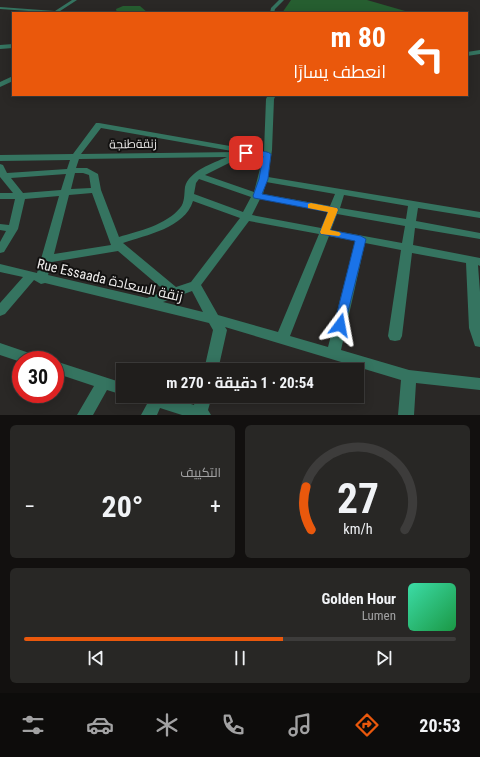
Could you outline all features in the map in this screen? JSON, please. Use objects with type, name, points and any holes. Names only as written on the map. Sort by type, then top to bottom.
[{"type":"street","points":[[56,12],[75,0]]},
{"type":"street","points":[[272,12],[273,9],[282,0]]},
{"type":"street","points":[[0,8],[43,12]]},
{"type":"street","points":[[0,47],[12,46]]},
{"type":"street","points":[[468,54],[480,52]]},
{"type":"street","points":[[0,85],[12,79]]},
{"type":"street","points":[[146,303],[195,285],[246,217],[257,196],[263,179],[267,154],[270,99],[272,96]]},
{"type":"street","points":[[0,311],[36,278],[47,259],[74,157],[99,125],[244,151],[243,155],[198,176],[191,185],[190,196],[183,211],[168,223],[118,245],[47,259]]},
{"type":"street","points":[[203,154],[213,168]]},
{"type":"street","name":"زنقةطنجة","points":[[0,158],[267,154]]},
{"type":"street","points":[[2,172],[84,170],[93,174],[96,190],[118,245],[175,293]]},
{"type":"street","points":[[0,249],[9,238],[20,208],[20,196],[2,172]]},
{"type":"street","points":[[198,176],[257,196],[480,236]]},
{"type":"street","points":[[263,179],[480,215]]},
{"type":"street","points":[[0,196],[20,196],[96,190]]},
{"type":"street","points":[[282,338],[341,192]]},
{"type":"street","points":[[190,196],[246,217],[476,261],[476,328],[480,342]]},
{"type":"street","points":[[395,336],[413,204]]},
{"type":"street","points":[[0,227],[13,229]]},
{"type":"street","points":[[333,353],[361,239]]},
{"type":"street","name":"Rue Essaada زنقة السعادة","points":[[0,268],[36,278],[214,319],[409,376],[480,384]]},
{"type":"street","points":[[195,285],[220,330],[213,363]]},
{"type":"street","points":[[0,349],[12,353]]},
{"type":"street","points":[[64,370],[116,387]]},
{"type":"street","points":[[406,415],[409,376]]},
{"type":"street","points":[[86,415],[103,383]]},
{"type":"street","points":[[149,415],[150,403]]},
{"type":"street","points":[[165,403],[200,415],[203,403]]},
{"type":"green space","points":[[291,0],[367,0],[409,12],[283,12]]},
{"type":"green space","points":[[123,6],[140,6],[147,12],[117,12],[116,9]]},
{"type":"slow traffic","points":[[311,206],[334,210],[324,232],[336,234]]},
{"type":"route","points":[[246,153],[248,155],[267,154],[263,179],[257,196],[334,210],[324,232],[361,239],[340,325]]}]
